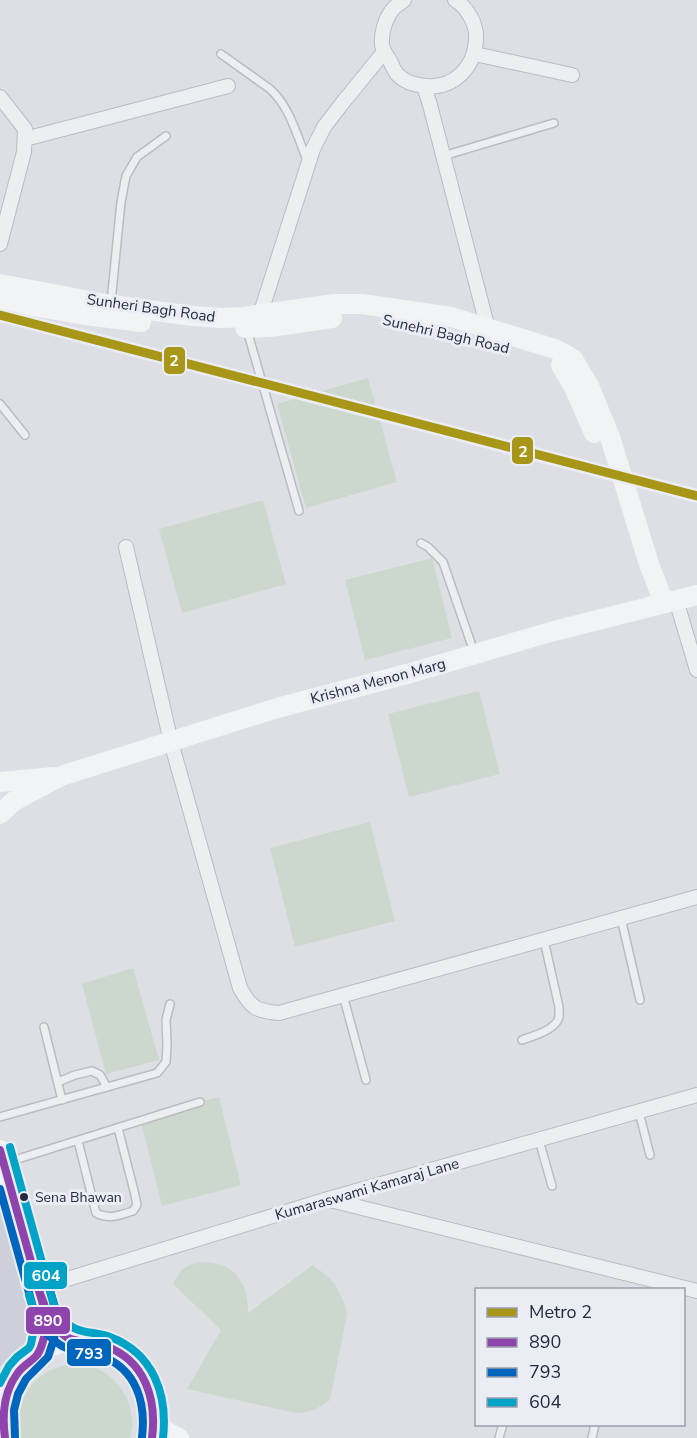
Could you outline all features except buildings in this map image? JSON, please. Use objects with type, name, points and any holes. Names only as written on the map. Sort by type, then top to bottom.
[{"type":"street","points":[[404,0],[393,9],[384,25],[382,44],[384,52],[399,76],[415,85],[434,87],[451,82],[466,70],[475,54],[477,35],[471,17],[455,0]]},
{"type":"street","points":[[253,321],[313,149],[324,127],[384,52]]},
{"type":"street","points":[[475,54],[572,75]]},
{"type":"street","points":[[26,139],[228,86]]},
{"type":"street","points":[[424,86],[488,329]]},
{"type":"street","points":[[0,97],[24,129],[26,139],[0,244]]},
{"type":"street","name":"Sunheri Bagh Road","points":[[0,284],[193,316],[253,321],[334,304],[362,304],[451,317],[555,349],[573,359],[589,386],[610,437],[649,564],[664,603]]},
{"type":"street","name":"Sunehri Bagh Road","points":[[0,300],[138,322],[219,329],[253,321],[270,327],[335,317],[374,318],[449,331],[537,355],[560,364],[573,385],[598,441],[664,603]]},
{"type":"street","points":[[126,547],[171,742],[240,988],[249,1003],[263,1012],[279,1013],[697,897]]},
{"type":"street","name":"Krishna Menon Marg","points":[[0,814],[14,801],[61,776],[277,708],[407,674],[554,631],[697,595]]},
{"type":"street","points":[[664,603],[697,670]]},
{"type":"street","name":"Krishna Menon Marg","points":[[0,782],[61,776]]},
{"type":"street","name":"Kumaraswami Kamaraj Lane","points":[[38,1288],[328,1199],[697,1095]]},
{"type":"street","points":[[2,1157],[47,1319],[39,1353]]},
{"type":"street","points":[[328,1199],[685,1288]]},
{"type":"street","points":[[47,1319],[65,1336],[109,1347],[131,1362],[141,1373],[152,1398],[154,1418],[152,1438]]},
{"type":"street","points":[[3,1427],[7,1382],[23,1365],[39,1353],[54,1345],[82,1341]]},
{"type":"street","points":[[154,1418],[165,1431],[179,1438]]},
{"type":"lane","points":[[221,54],[276,95],[288,113],[308,162]]},
{"type":"lane","points":[[443,156],[554,123]]},
{"type":"lane","points":[[111,304],[120,202],[126,176],[137,157],[166,136]]},
{"type":"lane","points":[[253,321],[299,511]]},
{"type":"lane","points":[[0,404],[25,435]]},
{"type":"lane","points":[[421,543],[443,562],[475,655]]},
{"type":"lane","points":[[621,918],[640,1000]]},
{"type":"lane","points":[[522,1040],[549,1028],[556,1023],[559,1017],[559,1007],[544,940]]},
{"type":"lane","points":[[343,995],[366,1080]]},
{"type":"lane","points":[[0,1117],[157,1073],[166,1062],[166,1020],[170,1004]]},
{"type":"lane","points":[[44,1027],[62,1100]]},
{"type":"lane","points":[[58,1082],[92,1071],[100,1075],[107,1087]]},
{"type":"lane","points":[[2,1157],[78,1140],[200,1102]]},
{"type":"lane","points":[[639,1112],[650,1155]]},
{"type":"lane","points":[[78,1140],[96,1212],[111,1218],[133,1211],[137,1205],[118,1128]]},
{"type":"lane","points":[[539,1140],[552,1186]]},
{"type":"shaded area","points":[[368,378],[397,482],[306,508],[277,404]]},
{"type":"shaded area","points":[[263,500],[286,584],[182,613],[159,529]]},
{"type":"shaded area","points":[[432,558],[452,638],[365,660],[345,580]]},
{"type":"shaded area","points":[[479,691],[500,774],[409,797],[388,714]]},
{"type":"shaded area","points":[[370,822],[395,921],[295,947],[270,848]]},
{"type":"shaded area","points":[[133,968],[159,1060],[106,1074],[82,984]]},
{"type":"shaded area","points":[[219,1097],[241,1185],[162,1206],[140,1118]]},
{"type":"shaded area","points":[[0,1208],[36,1331],[0,1367]]},
{"type":"shaded area","points":[[201,1262],[222,1265],[237,1276],[246,1292],[248,1313],[313,1265],[335,1284],[345,1304],[347,1314],[330,1400],[314,1410],[296,1413],[187,1389],[221,1330],[173,1284],[183,1269]]},
{"type":"shaded area","points":[[65,1365],[93,1367],[102,1371],[117,1384],[128,1400],[131,1410],[130,1438],[21,1438],[20,1410],[27,1392],[39,1377]]},
{"type":"metro line","name":"2","points":[[0,315],[697,496]]},
{"type":"transit line","name":"604","points":[[10,1147],[56,1313],[74,1328],[105,1335],[125,1344],[147,1364],[160,1391],[163,1406],[163,1438]]},
{"type":"transit line","name":"890","points":[[0,1150],[47,1319],[68,1338],[105,1346],[119,1352],[139,1371],[150,1395],[152,1438]]},
{"type":"transit line","name":"793","points":[[0,1189],[38,1325],[62,1346],[102,1356],[124,1370],[137,1389],[140,1400],[142,1437]]},
{"type":"transit line","name":"793","points":[[15,1437],[14,1410],[18,1394],[26,1379],[48,1357],[54,1339],[57,1314],[49,1287]]},
{"type":"transit line","name":"890","points":[[5,1438],[4,1413],[6,1397],[12,1381],[19,1371],[37,1355],[45,1335],[47,1313],[39,1291]]},
{"type":"transit line","name":"604","points":[[0,1383],[9,1366],[31,1344],[36,1318],[29,1295]]},
{"type":"place","name":"Sena Bhawan","points":[[24,1197]]}]
